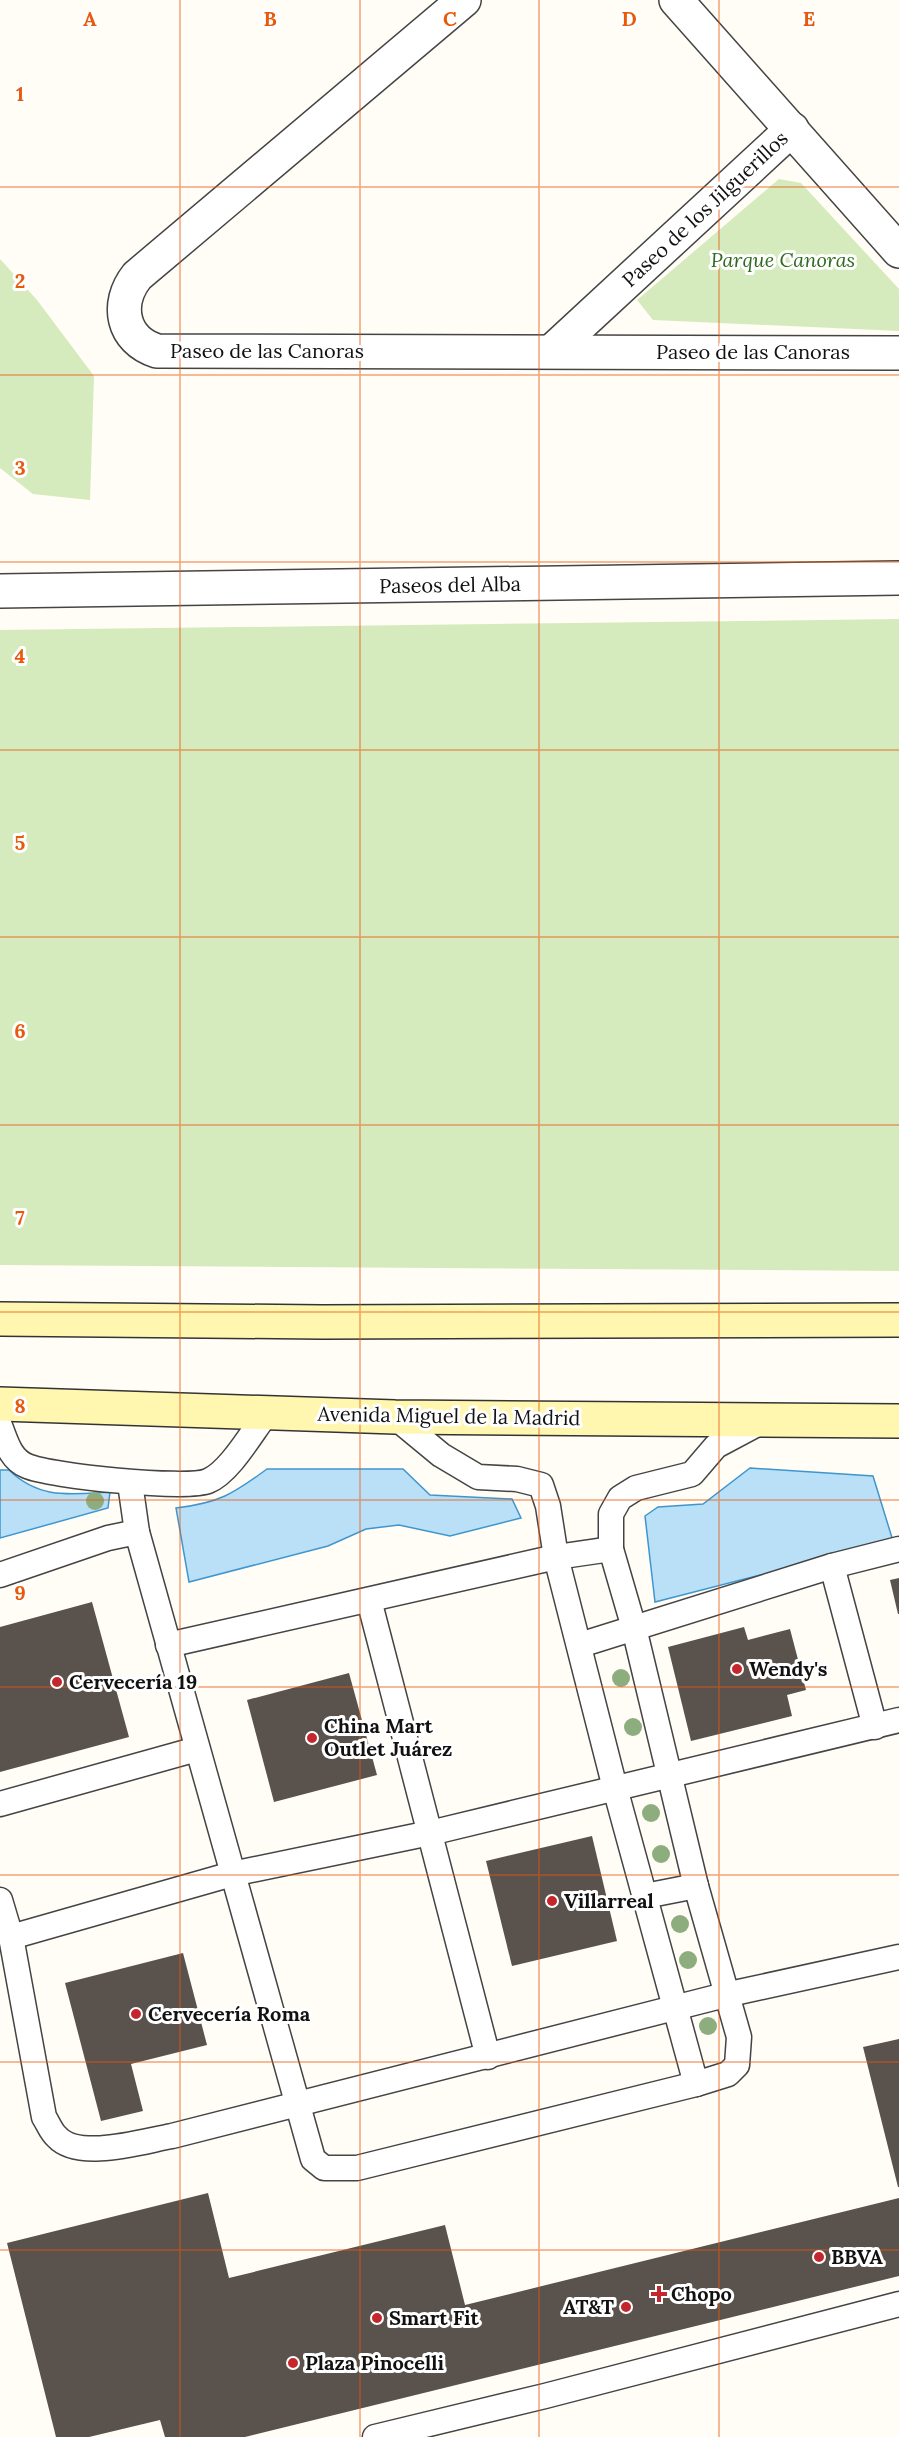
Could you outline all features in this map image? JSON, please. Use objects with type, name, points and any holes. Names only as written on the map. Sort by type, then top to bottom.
[{"type":"main road","points":[[0,1319],[322,1322],[899,1320]]},
{"type":"main road","name":"Avenida Miguel de la Madrid","points":[[0,1404],[395,1417],[899,1421]]},
{"type":"street","name":"Paseo de las Canoras","points":[[464,0],[137,276],[128,287],[124,311],[134,338],[143,346],[157,351],[899,353]]},
{"type":"street","points":[[676,0],[792,129]]},
{"type":"street","name":"Paseo de los Jilguerillos","points":[[552,351],[792,129],[899,251]]},
{"type":"street","name":"Paseos del Alba","points":[[0,591],[899,578]]},
{"type":"lane","points":[[0,1426],[10,1453],[27,1466],[130,1483],[205,1482],[217,1476],[227,1466],[267,1413]]},
{"type":"lane","points":[[395,1417],[441,1455],[478,1477],[517,1479],[541,1485],[548,1506],[556,1557],[615,1788],[673,2009],[696,2084]]},
{"type":"lane","points":[[130,1483],[137,1532],[313,2159],[324,2168],[341,2170],[696,2084],[728,2074],[737,2065],[739,2037],[725,1995],[696,1886],[634,1628],[611,1549],[611,1514],[620,1498],[636,1488],[692,1474],[717,1446],[765,1420]]},
{"type":"lane","points":[[0,1575],[108,1538],[137,1532]]},
{"type":"lane","points":[[168,1645],[556,1557],[611,1549]]},
{"type":"lane","points":[[580,1645],[832,1566],[899,1549]]},
{"type":"lane","points":[[832,1566],[875,1727]]},
{"type":"lane","points":[[369,1600],[488,2057]]},
{"type":"lane","points":[[11,1937],[232,1874],[430,1833],[615,1788],[669,1778],[899,1720]]},
{"type":"lane","points":[[0,1804],[197,1749]]},
{"type":"lane","points":[[645,1896],[696,1886]]},
{"type":"lane","points":[[0,1900],[11,1937],[44,2117],[57,2137],[70,2146],[92,2149],[172,2136],[725,1995],[899,1958]]},
{"type":"lane","points":[[375,2437],[545,2396],[899,2304]]},
{"type":"green space","name":"Parque Canoras","points":[[779,179],[801,183],[899,289],[899,331],[653,320],[637,300]]},
{"type":"green space","points":[[0,259],[37,300],[94,376],[90,500],[33,494],[0,468]]},
{"type":"green space","points":[[899,619],[899,1271],[0,1265],[0,630]]},
{"type":"water","points":[[750,1468],[873,1476],[893,1541],[655,1602],[645,1516],[658,1507],[703,1504]]},
{"type":"water","points":[[267,1469],[403,1469],[430,1495],[512,1499],[521,1518],[450,1536],[399,1525],[366,1529],[328,1546],[189,1582],[176,1508],[204,1503],[225,1496]]},
{"type":"water","points":[[0,1470],[9,1470],[21,1480],[44,1491],[69,1494],[110,1492],[108,1508],[0,1538]]},
{"type":"building","points":[[899,1578],[899,1614],[898,1614],[890,1580]]},
{"type":"building","name":"Cervecería 19","points":[[92,1602],[129,1737],[0,1772],[0,1627]]},
{"type":"building","name":"Wendy's","points":[[744,1627],[748,1640],[790,1629],[806,1690],[787,1695],[792,1716],[691,1741],[668,1647]]},
{"type":"building","name":"China Mart Outlet Juárez","points":[[349,1673],[377,1775],[274,1802],[247,1700]]},
{"type":"building","name":"Villarreal","points":[[592,1836],[617,1941],[512,1966],[486,1861]]},
{"type":"building","name":"Cervecería Roma","points":[[183,1953],[207,2045],[131,2064],[143,2111],[101,2121],[65,1983]]},
{"type":"building","points":[[899,2039],[899,2187],[898,2187],[863,2047]]},
{"type":"building","name":"Plaza Pinocelli","points":[[208,2193],[229,2278],[445,2225],[465,2305],[899,2198],[899,2276],[245,2437],[165,2437],[160,2420],[89,2437],[56,2437],[7,2243]]},
{"type":"place","name":"Wendy's","points":[[737,1669]]},
{"type":"place","name":"Cervecería 19","points":[[57,1682]]},
{"type":"place","name":"China Mart Outlet Juárez","points":[[312,1738]]},
{"type":"place","name":"Villarreal","points":[[552,1901]]},
{"type":"place","name":"Cervecería Roma","points":[[136,2014]]},
{"type":"place","name":"BBVA","points":[[819,2257]]},
{"type":"place","name":"Chopo","points":[[659,2294]]},
{"type":"place","name":"AT&T","points":[[626,2307]]},
{"type":"place","name":"Smart Fit","points":[[377,2318]]},
{"type":"place","name":"Plaza Pinocelli","points":[[293,2363]]}]
